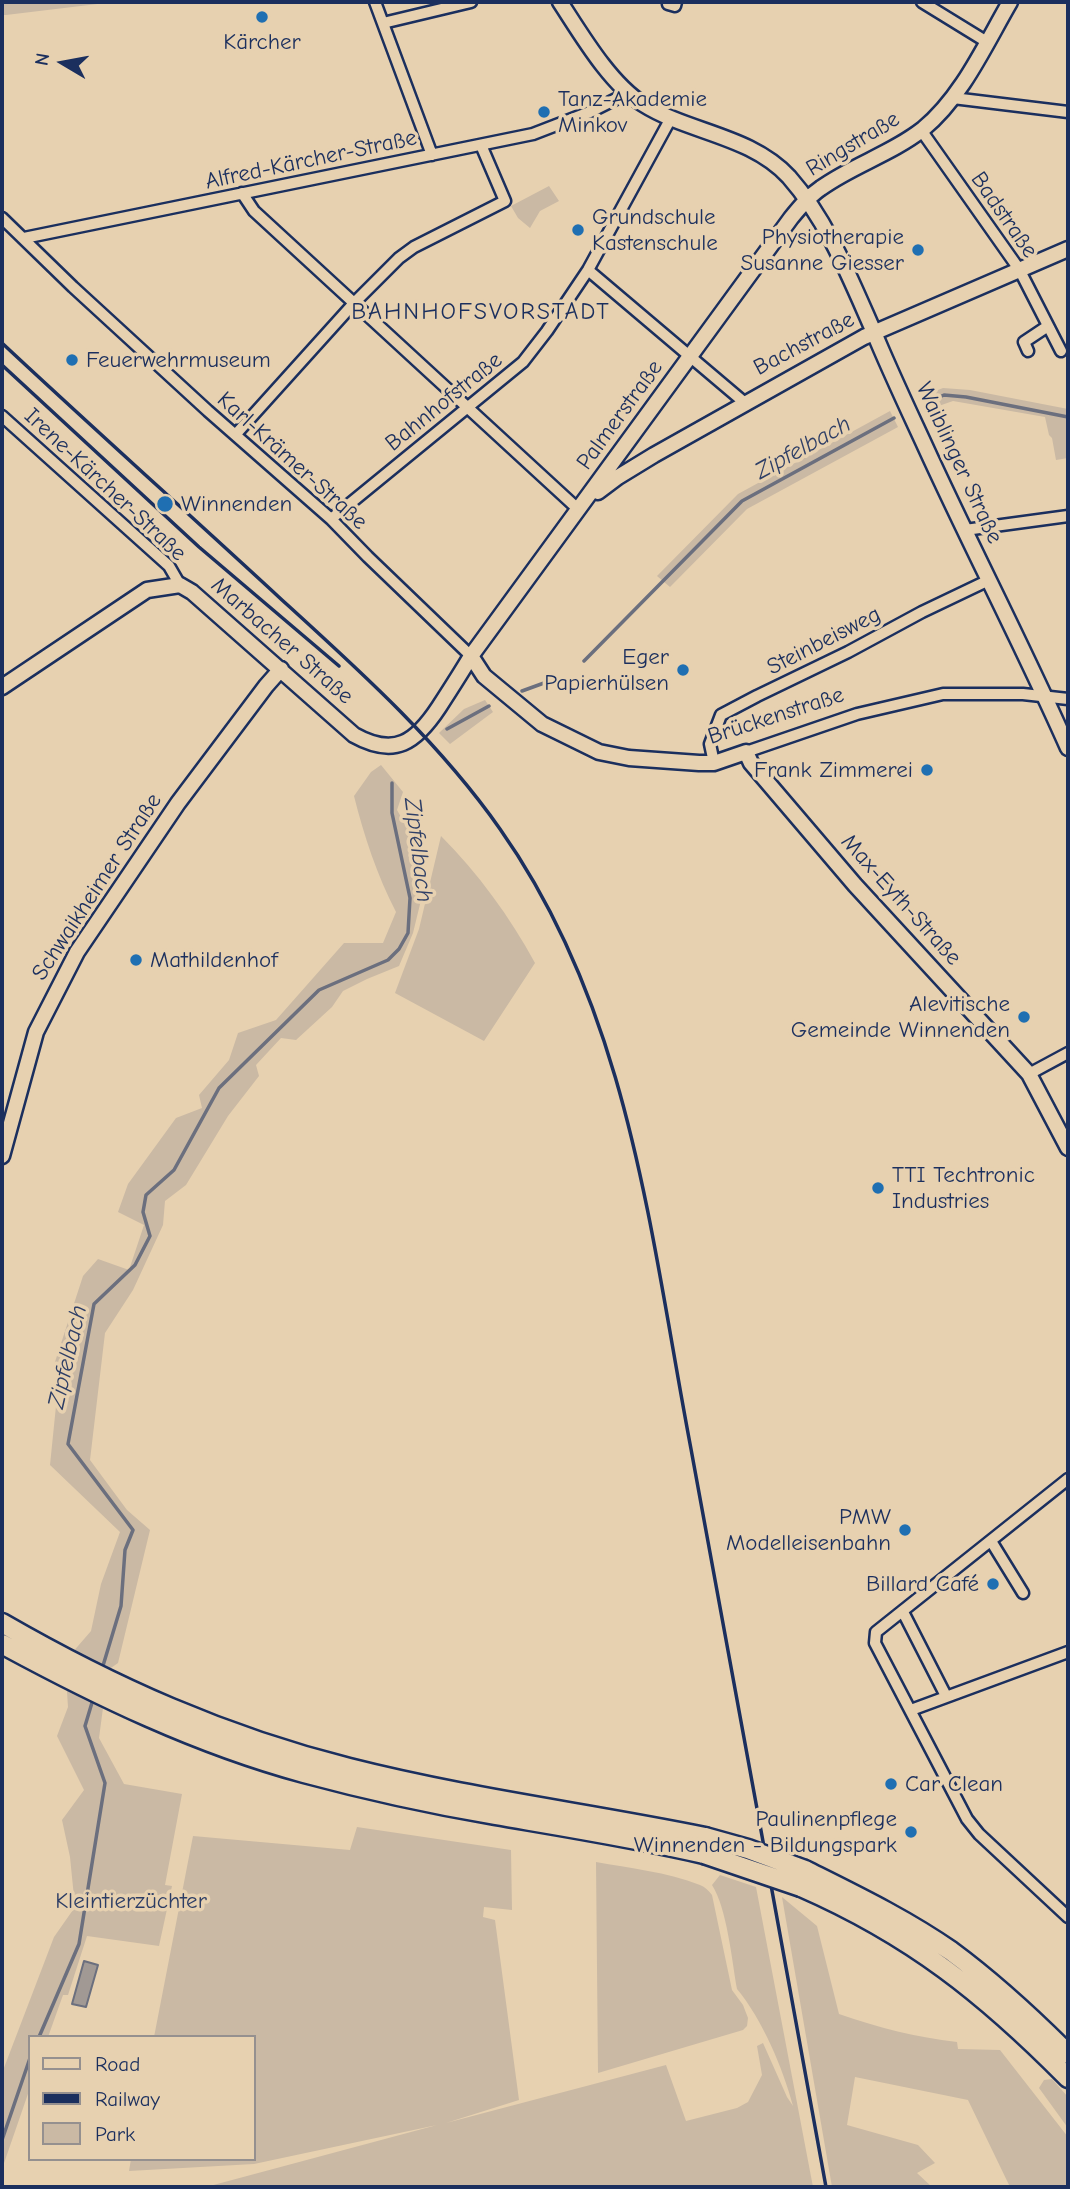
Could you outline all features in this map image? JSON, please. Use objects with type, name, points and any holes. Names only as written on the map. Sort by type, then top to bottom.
[{"type":"highway","points":[[2,1623],[107,1680],[189,1716],[369,1781]]},
{"type":"highway","points":[[2,1644],[123,1706],[181,1731],[293,1769],[453,1792],[704,1846],[748,1849],[803,1878],[940,1964],[1000,2012],[1068,2078]]},
{"type":"highway","points":[[803,1878],[882,1908],[950,1951],[1011,1999],[1068,2054]]},
{"type":"street","points":[[375,2],[432,155]]},
{"type":"street","points":[[383,23],[471,2]]},
{"type":"street","name":"Ringstraße","points":[[560,2],[603,65],[628,93],[642,104],[671,118],[745,147],[786,174],[806,200],[821,188],[921,130],[939,115],[953,98],[1010,2]]},
{"type":"street","points":[[922,2],[987,42]]},
{"type":"street","name":"Alfred-Kärcher-Straße","points":[[24,238],[533,134],[590,112],[628,93]]},
{"type":"street","points":[[953,98],[1068,112]]},
{"type":"street","name":"Bahnhofstraße","points":[[331,520],[523,362],[588,270],[671,118]]},
{"type":"street","name":"Badstraße","points":[[921,130],[1019,269],[1060,351]]},
{"type":"street","points":[[236,434],[383,272],[414,247],[503,197],[481,145]]},
{"type":"street","points":[[242,193],[254,211],[579,510]]},
{"type":"street","name":"Waiblinger Straße","points":[[806,200],[848,274],[1068,748]]},
{"type":"street","name":"Palmerstraße","points":[[471,656],[806,200]]},
{"type":"street","points":[[2,218],[24,238]]},
{"type":"street","name":"Karl-Krämer-Straße","points":[[24,238],[73,287],[331,520],[471,656]]},
{"type":"street","name":"Bachstraße","points":[[579,510],[618,477],[837,352],[874,333],[1068,248]]},
{"type":"street","points":[[588,270],[745,403]]},
{"type":"street","points":[[1028,351],[1024,342],[1048,326]]},
{"type":"street","name":"Irene-Kärcher-Straße","points":[[2,416],[169,566],[180,585]]},
{"type":"street","points":[[965,530],[1068,516]]},
{"type":"street","name":"Steinbeisweg","points":[[713,762],[710,744],[722,715],[989,580]]},
{"type":"street","name":"Marbacher Straße","points":[[2,687],[147,590],[180,585],[192,592],[354,735],[368,743],[398,746],[423,729],[471,656]]},
{"type":"street","name":"Brückenstraße","points":[[471,656],[481,672],[542,724],[599,752],[629,758],[713,762],[857,714],[943,694],[1023,694],[1068,699]]},
{"type":"street","name":"Schwaikheimer Straße","points":[[2,1156],[36,1032],[77,952],[178,803],[266,685],[281,669]]},
{"type":"street","name":"Max-Eyth-Straße","points":[[746,752],[751,763],[813,837],[1029,1074],[1068,1147]]},
{"type":"street","points":[[1029,1074],[1068,1053]]},
{"type":"street","points":[[1068,1479],[876,1632],[874,1638],[967,1819],[978,1834],[1068,1917]]},
{"type":"street","points":[[991,1541],[1023,1593]]},
{"type":"street","points":[[903,1612],[946,1696]]},
{"type":"street","points":[[912,1710],[1063,1654]]},
{"type":"green space","points":[[2,2],[114,2],[2,15]]},
{"type":"green space","points":[[549,186],[559,201],[540,211],[530,228],[518,218],[511,206]]},
{"type":"green space","points":[[943,388],[970,390],[1068,409],[1068,458],[1056,460],[1045,417],[953,401],[930,409],[925,395]]},
{"type":"green space","points":[[890,411],[898,427],[747,509],[670,587],[657,576],[738,494]]},
{"type":"green space","points":[[485,700],[493,712],[450,744],[439,733],[464,709]]},
{"type":"green space","name":"Kleintierzüchter","points":[[381,765],[403,792],[397,810],[413,838],[423,840],[412,884],[422,896],[413,933],[399,966],[343,991],[332,1007],[296,1040],[281,1038],[256,1065],[259,1076],[228,1116],[186,1185],[165,1201],[163,1225],[133,1290],[105,1333],[90,1460],[127,1510],[150,1530],[118,1663],[108,1670],[99,1738],[124,1784],[182,1794],[165,1885],[172,1886],[159,1946],[87,1936],[68,1995],[63,1995],[49,2035],[28,2035],[28,2094],[2,2169],[2,2073],[54,1937],[75,1907],[70,1857],[62,1820],[84,1790],[57,1736],[68,1707],[65,1661],[91,1631],[101,1584],[120,1532],[50,1465],[56,1406],[65,1399],[71,1369],[54,1365],[83,1276],[98,1259],[129,1270],[144,1225],[118,1212],[128,1184],[176,1118],[202,1108],[199,1095],[229,1060],[238,1033],[276,1020],[344,943],[383,943],[396,912],[372,855],[354,796],[371,772]]},
{"type":"green space","points":[[441,836],[492,896],[535,963],[484,1041],[395,993],[419,929]]},
{"type":"green space","points":[[357,1827],[511,1850],[512,1910],[484,1907],[483,1917],[495,1920],[519,2100],[446,2123],[666,2065],[686,2121],[737,2108],[748,2102],[762,2075],[757,2046],[763,2043],[793,2106],[771,2045],[737,1989],[722,1907],[712,1885],[720,1875],[756,1887],[813,2187],[206,2187],[437,2125],[254,2164],[129,2171],[131,2161],[256,2161],[256,2035],[154,2035],[193,1836],[350,1850]]},
{"type":"green space","points":[[596,1862],[674,1877],[700,1885],[710,1892],[732,1990],[743,2005],[748,2018],[747,2026],[743,2030],[598,2073]]},
{"type":"green space","points":[[782,1897],[817,1926],[839,2014],[898,2031],[957,2042],[958,2049],[1000,2050],[1068,2137],[1068,2187],[1010,2187],[968,2100],[855,2077],[847,2125],[918,2145],[935,2163],[917,2173],[932,2187],[832,2187]]},
{"type":"green space","points":[[1052,2079],[1068,2097],[1068,2128],[1039,2088],[1044,2080]]},
{"type":"shaded area","points":[[84,1961],[98,1965],[86,2007],[72,2004]]},
{"type":"waterway","name":"Zipfelbach","points":[[928,402],[944,395],[966,397],[1068,417]]},
{"type":"waterway","name":"Zipfelbach","points":[[584,661],[742,501],[894,418]]},
{"type":"waterway","name":"Zipfelbach","points":[[522,691],[555,679]]},
{"type":"waterway","name":"Zipfelbach","points":[[447,729],[489,706]]},
{"type":"waterway","name":"Zipfelbach","points":[[102,1669],[121,1606],[125,1550],[133,1530],[68,1444],[94,1304],[135,1265],[150,1236],[143,1212],[146,1195],[174,1170],[219,1088],[319,990],[388,960],[399,949],[408,933],[410,898],[392,813],[392,783]]},
{"type":"waterway","name":"Zipfelbach","points":[[40,2035],[79,1944],[105,1783],[85,1726],[94,1696]]},
{"type":"waterway","name":"Zipfelbach","points":[[2,2140],[28,2064]]},
{"type":"railway","points":[[2,343],[340,654],[425,737],[500,829],[544,900],[579,973],[607,1049],[629,1127],[647,1207],[826,2187]]},
{"type":"railway","points":[[2,365],[199,547],[339,666]]},
{"type":"place","name":"Kärcher","points":[[262,17]]},
{"type":"place","name":"Tanz-Akademie Minkov","points":[[544,112]]},
{"type":"place","name":"Grundschule Kastenschule","points":[[578,230]]},
{"type":"place","name":"Physiotherapie Susanne Giesser","points":[[918,250]]},
{"type":"place","name":"Feuerwehrmuseum","points":[[72,360]]},
{"type":"place","name":"Winnenden","points":[[165,504]]},
{"type":"place","name":"Eger Papierhülsen","points":[[683,670]]},
{"type":"place","name":"Frank Zimmerei","points":[[927,770]]},
{"type":"place","name":"Mathildenhof","points":[[136,960]]},
{"type":"place","name":"Alevitische Gemeinde Winnenden","points":[[1024,1017]]},
{"type":"place","name":"TTI Techtronic Industries","points":[[878,1188]]},
{"type":"place","name":"PMW Modelleisenbahn","points":[[905,1530]]},
{"type":"place","name":"Billard Café","points":[[993,1584]]},
{"type":"place","name":"Car Clean","points":[[891,1784]]},
{"type":"place","name":"Paulinenpflege Winnenden - Bildungspark","points":[[911,1832]]},
{"type":"district","name":"BAHNHOFSVORSTADT","points":[[481,312]]}]
